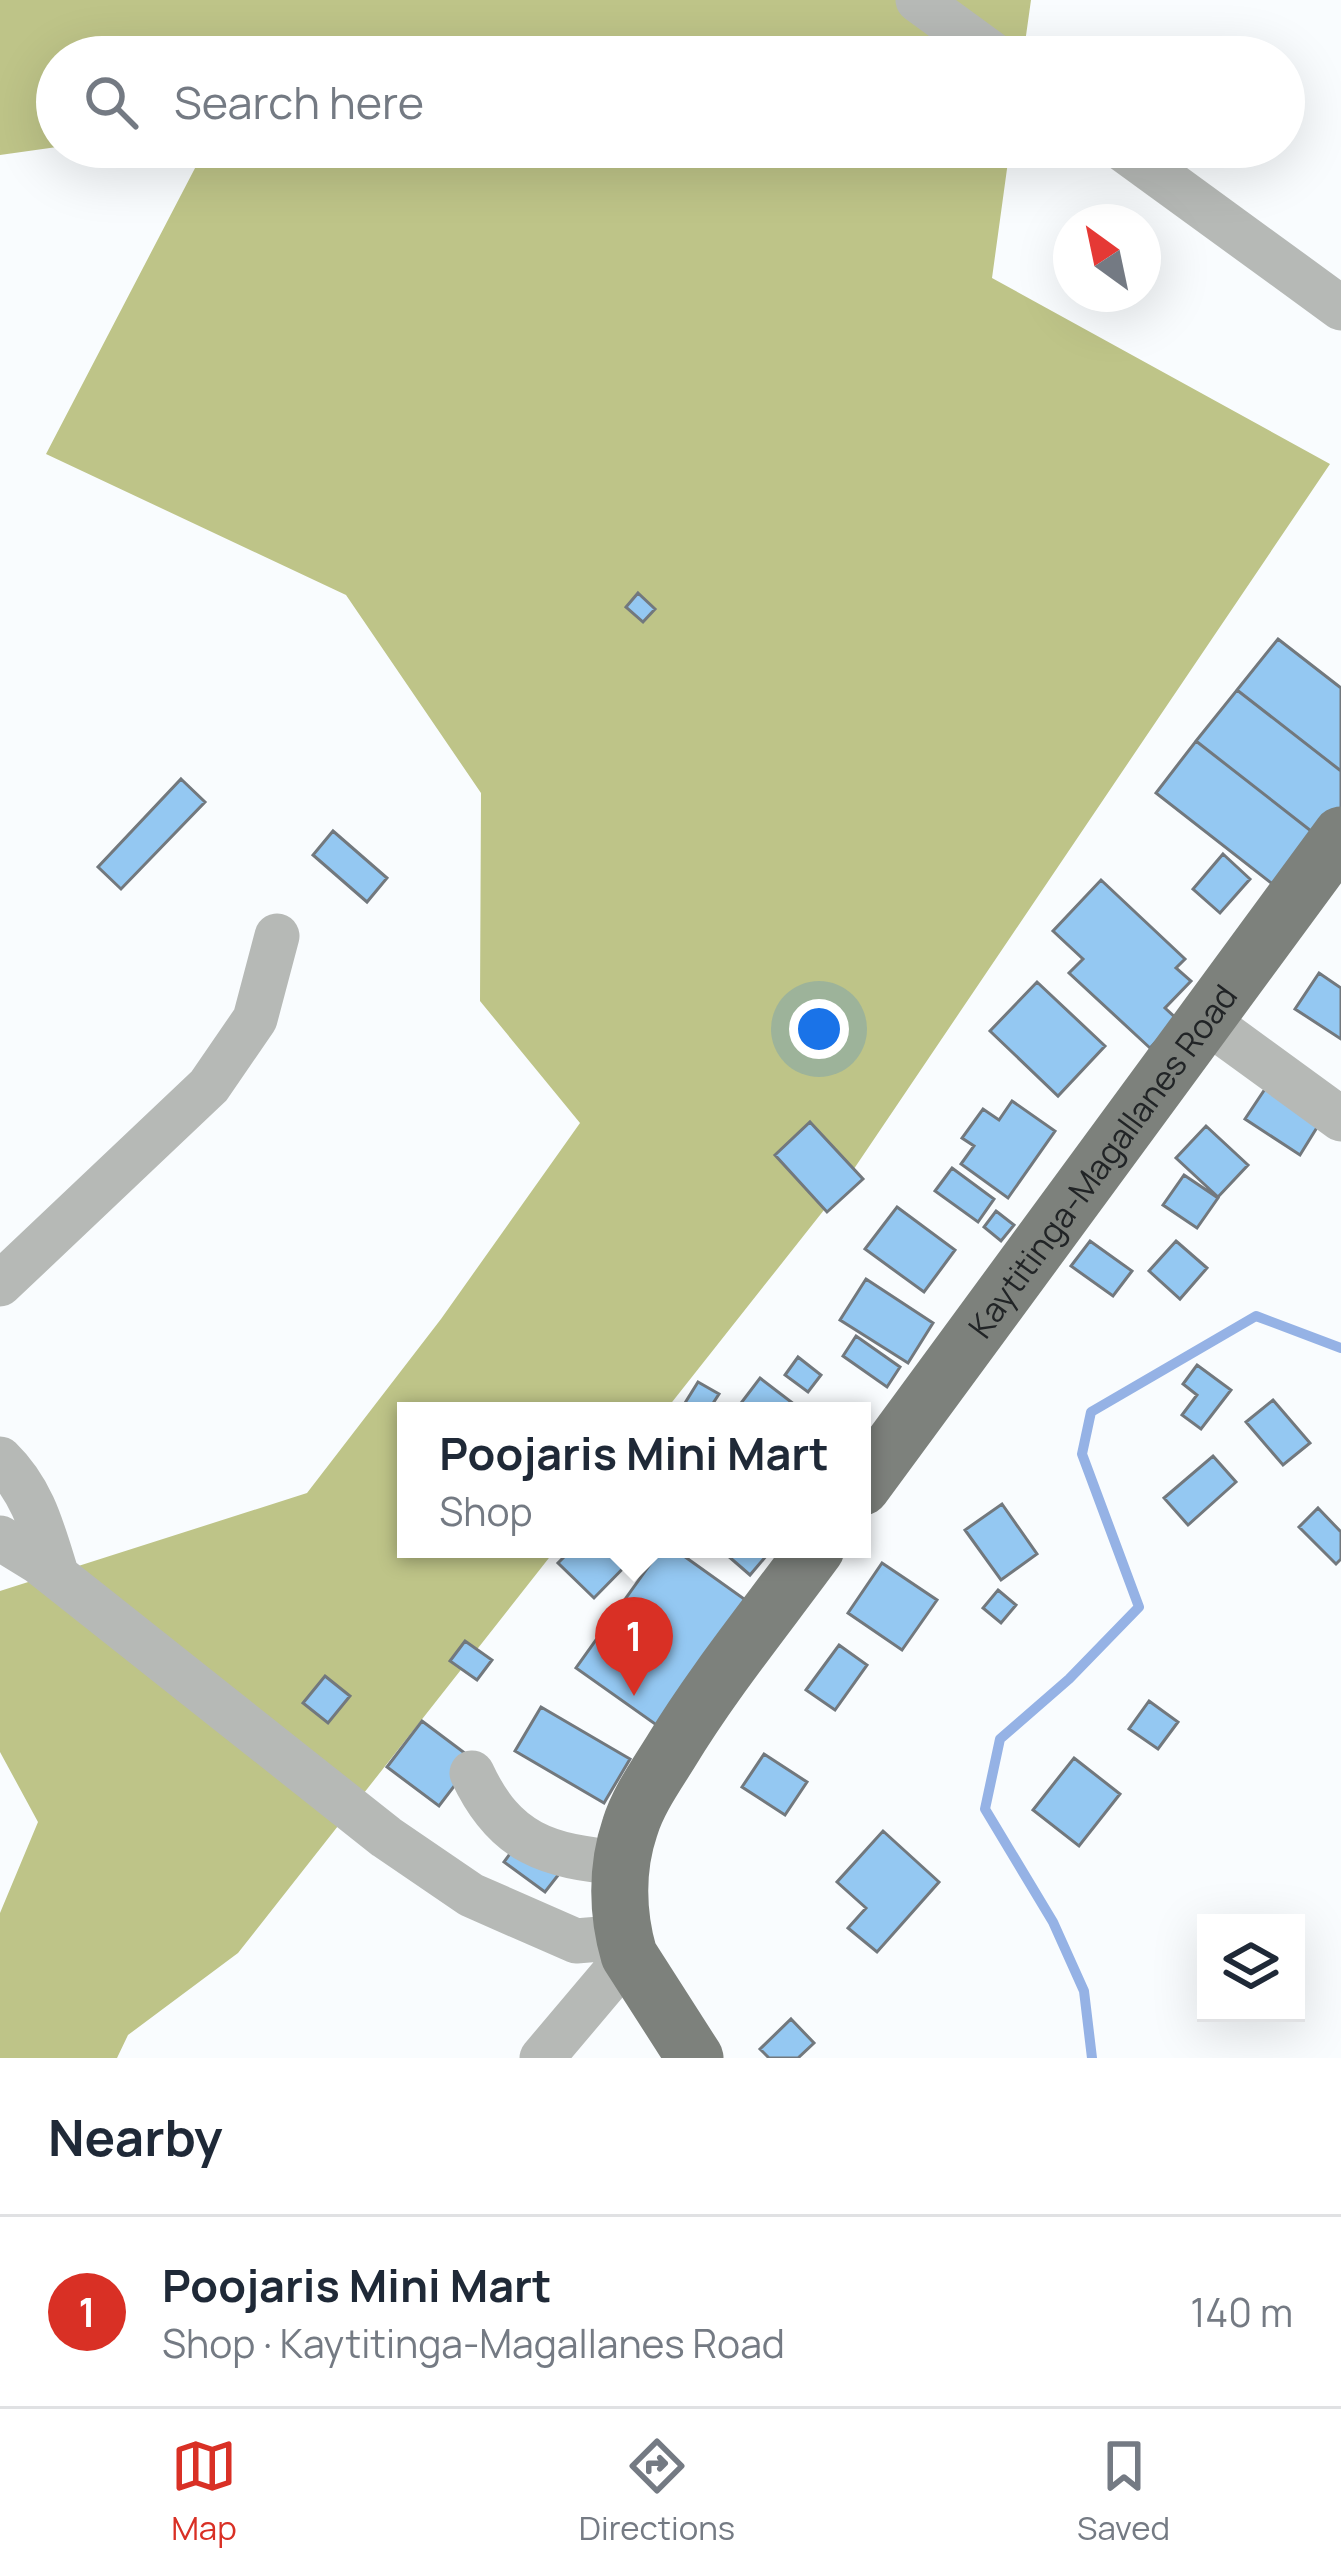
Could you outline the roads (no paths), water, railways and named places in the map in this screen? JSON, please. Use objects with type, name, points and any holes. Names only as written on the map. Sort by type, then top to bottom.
[{"type":"main road","name":"Kaytitinga-Magallanes Road","points":[[871,1475],[1341,835]]},
{"type":"main road","points":[[695,2058],[627,1946],[620,1905],[621,1863],[630,1826],[676,1742],[809,1558]]},
{"type":"street","points":[[918,0],[968,36]]},
{"type":"street","points":[[1149,168],[1341,308]]},
{"type":"street","points":[[0,1284],[209,1086],[255,1019],[277,936]]},
{"type":"street","points":[[1205,1020],[1341,1119]]},
{"type":"street","points":[[0,1459],[18,1476],[34,1503],[57,1576]]},
{"type":"street","points":[[0,1538],[57,1576],[386,1837],[471,1894],[576,1941],[627,1946]]},
{"type":"street","points":[[472,1772],[485,1801],[510,1831],[540,1848],[577,1859],[621,1863]]},
{"type":"street","points":[[542,2058],[627,1946]]},
{"type":"waterway","points":[[1092,2058],[1084,1991],[1053,1922],[985,1809],[1000,1739],[1069,1679],[1139,1607],[1082,1454],[1091,1412],[1256,1316],[1341,1348]]},
{"type":"place","name":"Poojaris Mini Mart","points":[[634,1696]]}]
